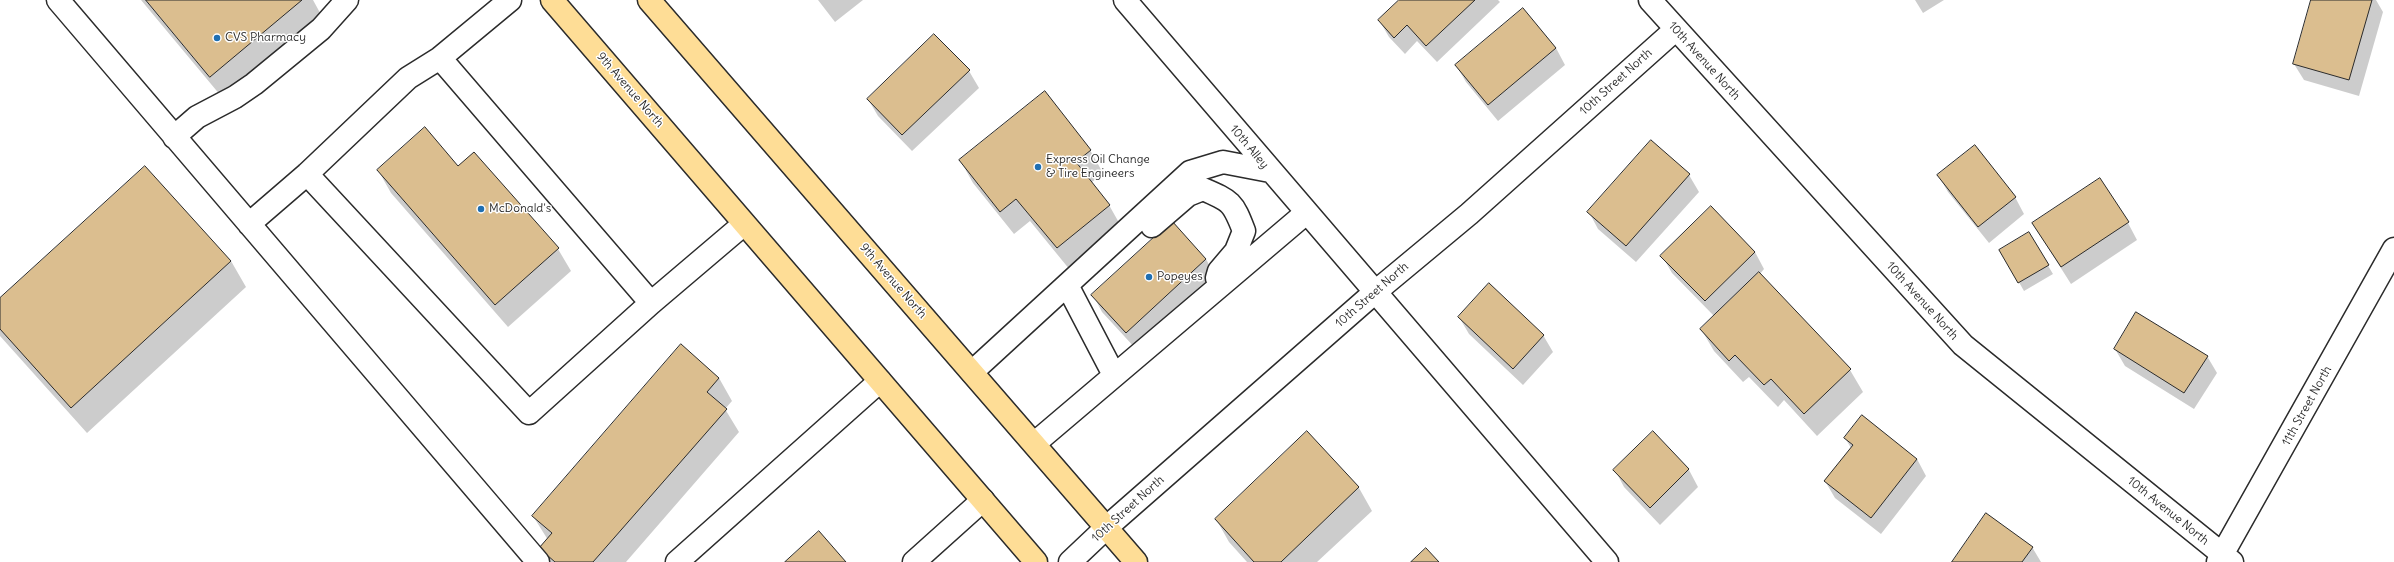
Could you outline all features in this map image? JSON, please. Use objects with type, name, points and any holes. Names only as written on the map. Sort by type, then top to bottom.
[{"type":"main road","name":"9th Avenue North","points":[[552,0],[1036,562]]},
{"type":"main road","name":"9th Avenue North","points":[[649,0],[1136,562]]},
{"type":"street","points":[[58,0],[538,562]]},
{"type":"street","points":[[174,137],[197,117],[235,97],[254,84],[321,29],[347,0]]},
{"type":"street","points":[[249,224],[307,174],[408,78],[440,58],[510,0]]},
{"type":"street","name":"10th Alley","points":[[1125,0],[1374,293],[1607,562]]},
{"type":"street","name":"10th Avenue North","points":[[1650,0],[1963,345],[2224,560]]},
{"type":"street","name":"10th Street North","points":[[1070,562],[1107,527],[1374,293],[1469,214],[1676,30]]},
{"type":"street","points":[[440,58],[651,303]]},
{"type":"street","points":[[972,372],[1190,172],[1223,162],[1270,171]]},
{"type":"street","points":[[307,174],[529,413],[651,303],[744,224]]},
{"type":"street","points":[[1074,279],[1100,272],[1188,195],[1203,189],[1227,199],[1236,209],[1244,231],[1236,251],[1219,271],[1212,293]]},
{"type":"street","points":[[1034,443],[1306,213]]},
{"type":"street","name":"11th Street North","points":[[2224,560],[2394,249]]},
{"type":"street","points":[[1074,279],[1114,375]]},
{"type":"street","points":[[677,562],[880,381]]},
{"type":"street","points":[[914,562],[983,500]]},
{"type":"building","name":"CVS Pharmacy","points":[[146,0],[302,0],[210,77]]},
{"type":"building","points":[[1399,0],[1475,0],[1426,46],[1407,25],[1394,38],[1378,20]]},
{"type":"building","points":[[2311,0],[2372,0],[2349,80],[2293,64]]},
{"type":"building","points":[[1523,8],[1556,48],[1488,105],[1455,65]]},
{"type":"building","points":[[934,34],[970,70],[902,135],[867,99]]},
{"type":"building","points":[[1045,91],[1091,150],[1076,162],[1110,205],[1057,248],[1016,199],[1000,212],[959,160]]},
{"type":"building","points":[[425,127],[458,166],[474,152],[559,248],[495,305],[377,170]]},
{"type":"building","points":[[1651,140],[1690,174],[1626,246],[1587,212]]},
{"type":"building","points":[[1975,145],[2016,197],[1978,227],[1937,175]]},
{"type":"building","points":[[145,166],[231,261],[71,408],[0,329],[0,298]]},
{"type":"building","points":[[2100,178],[2129,222],[2061,267],[2032,223]]},
{"type":"building","points":[[1711,206],[1755,252],[1705,301],[1660,256]]},
{"type":"building","name":"Popeyes","points":[[1172,221],[1206,259],[1126,333],[1091,295]]},
{"type":"building","points":[[2029,232],[2049,265],[2018,283],[1999,250]]},
{"type":"building","points":[[1759,272],[1851,369],[1804,414],[1771,379],[1764,385],[1735,355],[1729,361],[1700,329]]},
{"type":"building","points":[[1489,283],[1544,335],[1513,369],[1458,317]]},
{"type":"building","points":[[2136,312],[2208,356],[2184,393],[2114,349]]},
{"type":"building","points":[[681,344],[719,378],[707,392],[727,409],[593,562],[555,562],[539,548],[552,533],[532,516]]},
{"type":"building","points":[[1862,415],[1917,459],[1871,518],[1824,481],[1853,445],[1844,438]]},
{"type":"building","points":[[1307,431],[1359,487],[1281,562],[1254,562],[1215,519]]},
{"type":"building","points":[[1653,431],[1689,469],[1650,508],[1613,470]]},
{"type":"building","points":[[1986,513],[2033,547],[2022,562],[1952,562]]},
{"type":"building","points":[[819,531],[846,562],[785,562]]},
{"type":"building","points":[[1426,548],[1439,562],[1411,562]]},
{"type":"place","name":"CVS Pharmacy","points":[[217,38]]},
{"type":"place","name":"Express Oil Change & Tire Engineers","points":[[1038,167]]},
{"type":"place","name":"McDonald's","points":[[481,209]]},
{"type":"place","name":"Popeyes","points":[[1149,277]]}]
